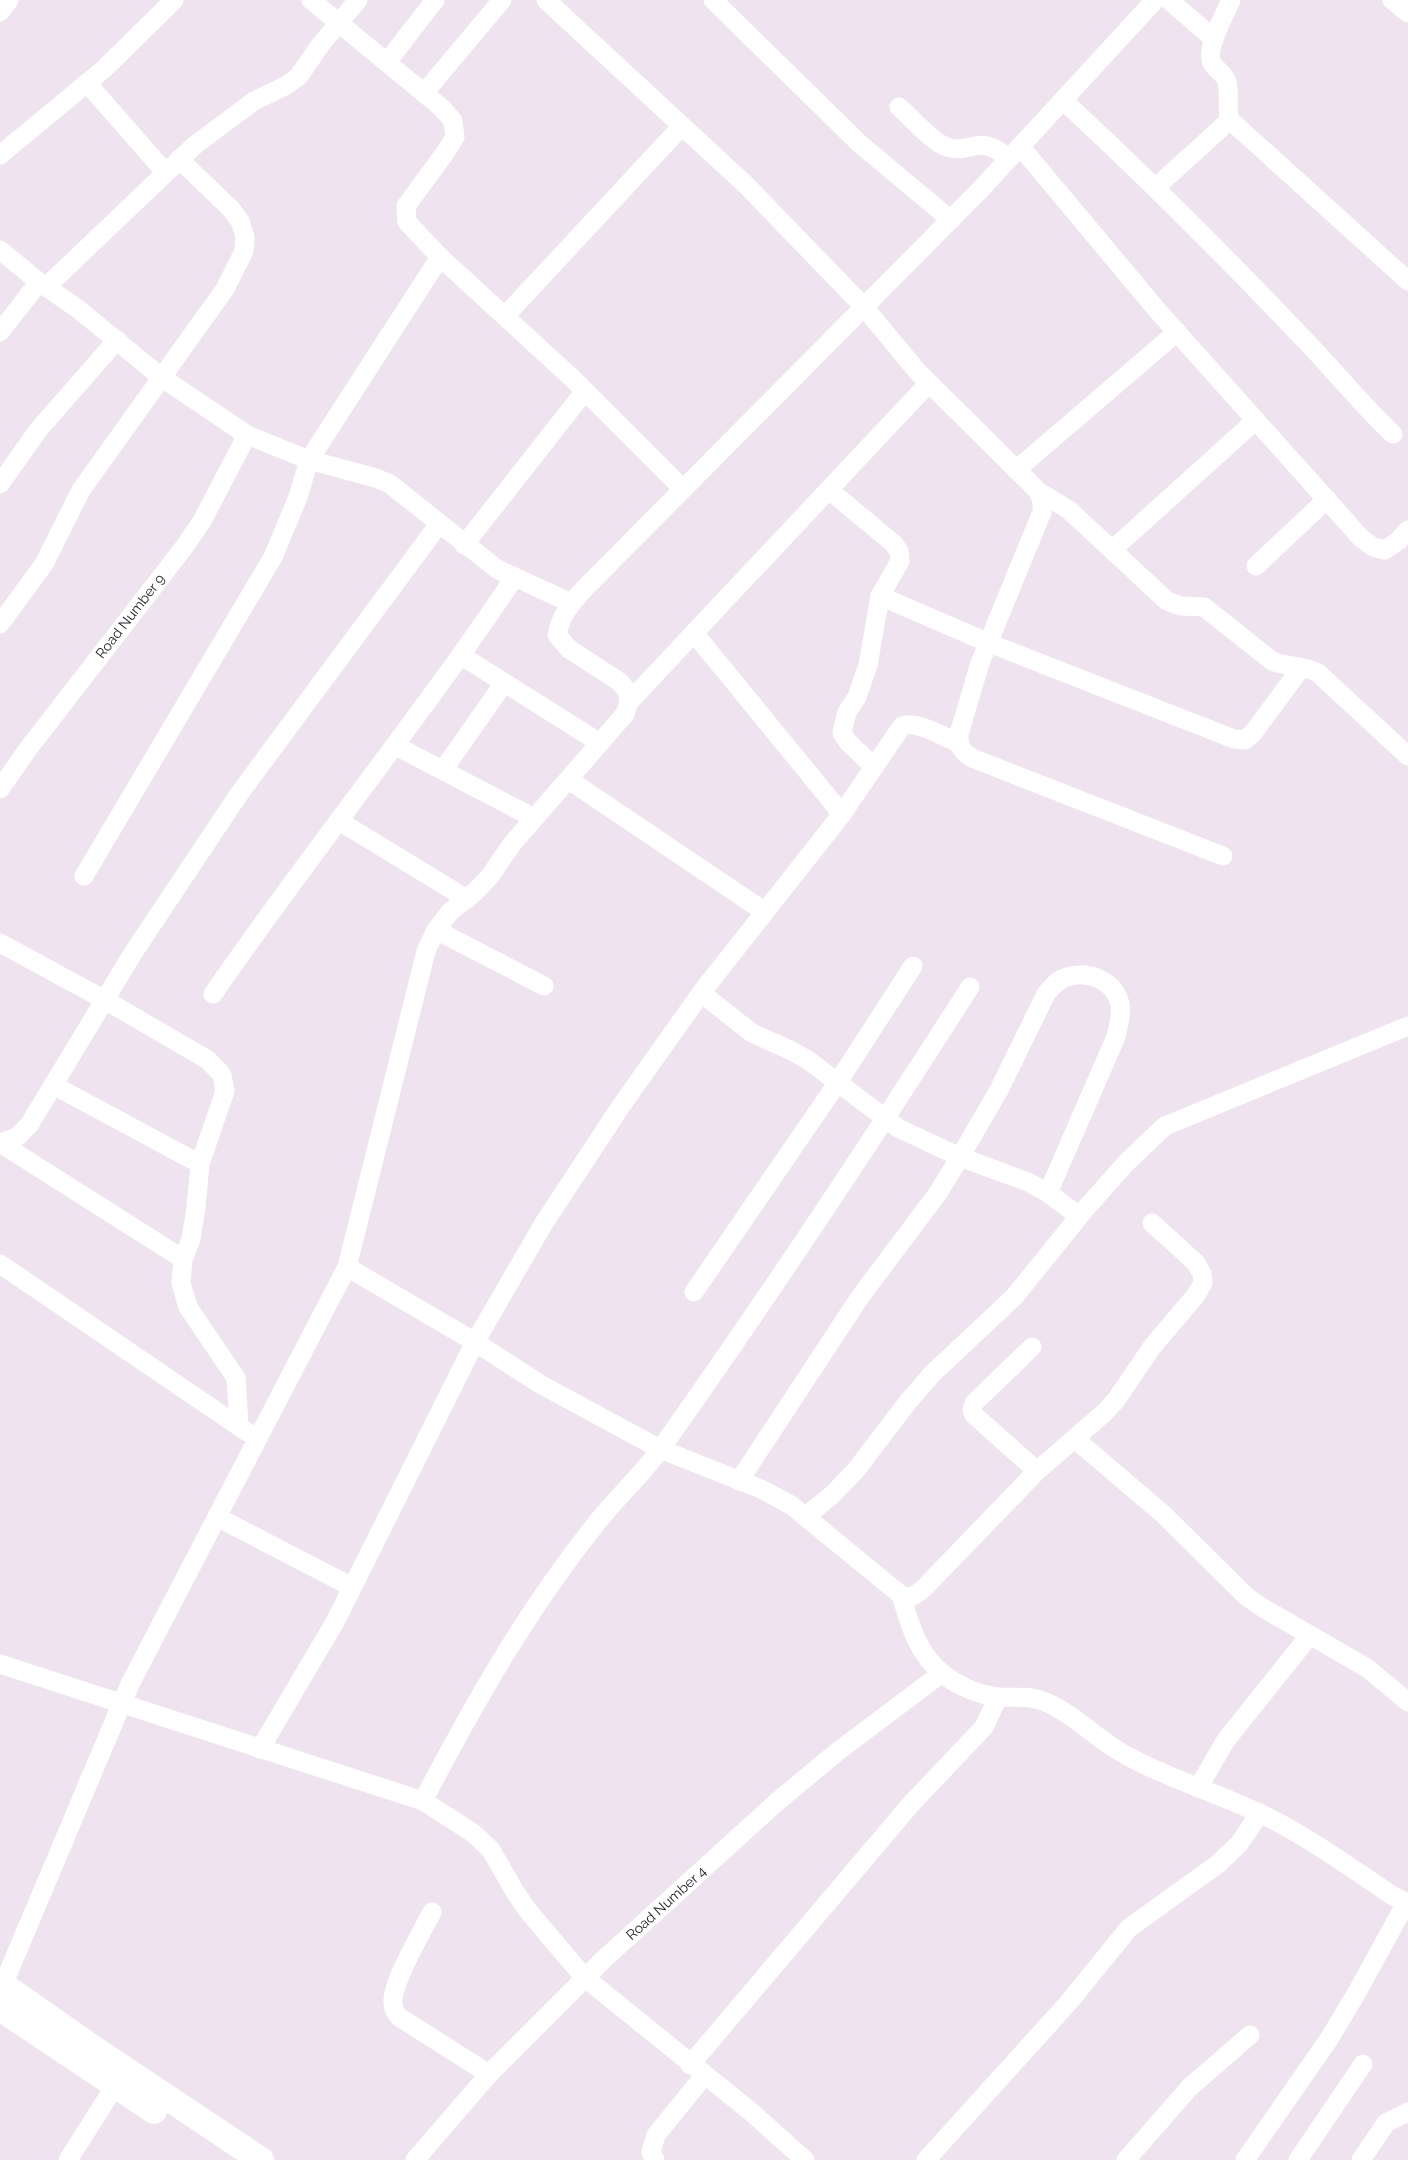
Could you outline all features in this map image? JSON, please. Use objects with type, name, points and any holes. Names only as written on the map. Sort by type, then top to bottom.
[{"type":"highway","points":[[1,1992],[115,2086],[227,2160]]},
{"type":"highway","points":[[1,1992],[87,2044],[261,2160]]},
{"type":"street","points":[[0,12],[9,0]]},
{"type":"street","points":[[0,155],[129,47],[174,0]]},
{"type":"street","points":[[311,0],[442,108],[453,122],[455,136],[445,153],[406,206],[406,222],[440,257],[585,391],[683,489]]},
{"type":"street","points":[[0,332],[42,284],[179,160],[194,144],[254,101],[287,85],[300,76],[320,44],[358,0]]},
{"type":"street","points":[[388,62],[435,0]]},
{"type":"street","points":[[424,93],[502,0]]},
{"type":"street","points":[[546,0],[746,185],[864,307],[929,383],[1038,491],[1069,510],[1167,600],[1181,606],[1204,606],[1272,661],[1301,668],[1310,668],[1318,673],[1408,756]]},
{"type":"street","points":[[713,0],[860,144],[951,220]]},
{"type":"street","points":[[1,1992],[123,1702],[347,1267],[419,974],[426,951],[436,930],[450,912],[467,899],[490,876],[512,844],[625,714],[629,702],[628,692],[620,682],[569,649],[557,635],[559,624],[571,603],[951,220],[1064,101],[1155,0]]},
{"type":"street","points":[[1169,0],[1214,39]]},
{"type":"street","points":[[1231,0],[1210,53],[1212,62],[1226,78],[1229,92],[1227,109],[1230,120],[1408,281]]},
{"type":"street","points":[[1392,0],[1408,13]]},
{"type":"street","points":[[87,83],[165,172]]},
{"type":"street","points":[[1064,101],[1156,187],[1318,354],[1367,410],[1393,434]]},
{"type":"street","points":[[899,107],[946,146],[956,148],[976,144],[988,145],[1014,152],[1361,538],[1372,547],[1385,550],[1398,541],[1408,530]]},
{"type":"street","points":[[1156,187],[1230,120]]},
{"type":"street","points":[[505,316],[682,126]]},
{"type":"street","points":[[0,624],[44,564],[81,490],[225,289],[244,251],[245,237],[240,221],[231,208],[179,160]]},
{"type":"street","points":[[0,250],[117,340],[161,377],[247,435],[309,460],[376,478],[390,484],[464,545],[497,569],[571,603]]},
{"type":"street","points":[[84,876],[273,557],[295,504],[309,460],[440,257]]},
{"type":"street","points":[[1016,470],[1177,332]]},
{"type":"street","points":[[0,484],[39,429],[117,340]]},
{"type":"street","points":[[629,702],[929,383]]},
{"type":"street","points":[[464,545],[585,391]]},
{"type":"street","points":[[1112,550],[1256,420]]},
{"type":"street","name":"Road Number 9","points":[[0,789],[44,728],[185,546],[202,520],[247,435]]},
{"type":"street","points":[[829,490],[893,543],[899,551],[900,562],[880,596],[868,665],[857,698],[848,712],[842,733],[848,742],[874,767]]},
{"type":"street","points":[[1038,491],[1042,501],[1042,512],[980,663],[959,734],[958,743],[962,751],[972,758],[1223,856]]},
{"type":"street","points":[[1256,566],[1327,499]]},
{"type":"street","points":[[183,1259],[0,1143],[17,1137],[29,1125],[133,953],[240,794],[439,524]]},
{"type":"street","points":[[213,994],[287,888],[396,746],[462,656],[514,578]]},
{"type":"street","points":[[880,596],[989,643],[1234,739],[1245,740],[1253,733],[1301,668]]},
{"type":"street","points":[[694,633],[842,814]]},
{"type":"street","points":[[462,656],[600,743]]},
{"type":"street","points":[[443,770],[504,683]]},
{"type":"street","points":[[260,1750],[335,1622],[475,1342],[544,1224],[621,1106],[701,994],[842,814],[902,726],[909,724],[958,743]]},
{"type":"street","points":[[396,746],[534,818]]},
{"type":"street","points":[[569,780],[765,912]]},
{"type":"street","points":[[339,821],[467,899]]},
{"type":"street","points":[[436,930],[544,986]]},
{"type":"street","points":[[0,943],[105,1000],[208,1060],[222,1075],[225,1090],[200,1164],[191,1239],[183,1259],[181,1283],[188,1307],[236,1378],[239,1426]]},
{"type":"street","points":[[694,1292],[838,1082],[913,966]]},
{"type":"street","points":[[739,1481],[860,1297],[938,1192],[960,1158],[999,1090],[1046,994],[1057,982],[1066,977],[1081,975],[1095,977],[1108,983],[1115,992],[1120,1005],[1119,1024],[1115,1039],[1048,1193]]},
{"type":"street","points":[[423,1802],[470,1710],[543,1596],[595,1525],[660,1449],[885,1120],[970,988]]},
{"type":"street","points":[[701,994],[738,1025],[790,1050],[838,1082],[885,1120],[912,1136],[960,1158],[1028,1182],[1048,1193],[1080,1216]]},
{"type":"street","points":[[806,1516],[832,1495],[856,1470],[907,1403],[939,1368],[1014,1297],[1127,1162],[1165,1126],[1408,1026]]},
{"type":"street","points":[[54,1085],[200,1164]]},
{"type":"street","points":[[347,1267],[475,1342],[540,1384],[660,1449],[761,1489],[806,1516],[901,1595],[908,1598],[924,1588],[1037,1471],[1075,1439],[1116,1400],[1152,1347],[1196,1295],[1202,1283],[1202,1274],[1196,1263],[1152,1223]]},
{"type":"street","points":[[0,1264],[258,1439]]},
{"type":"street","points":[[1032,1347],[974,1403],[972,1410],[974,1416],[1037,1471]]},
{"type":"street","points":[[1075,1439],[1163,1514],[1247,1596],[1263,1608],[1367,1668],[1408,1702]]},
{"type":"street","points":[[217,1517],[352,1587]]},
{"type":"street","points":[[901,1595],[914,1638],[926,1657],[942,1673],[979,1694],[1042,1700],[1056,1707],[1121,1752],[1198,1788],[1260,1813],[1407,1903],[1329,2039],[1245,2160]]},
{"type":"street","points":[[1198,1788],[1226,1740],[1310,1635]]},
{"type":"street","points":[[0,1664],[123,1702],[260,1750],[423,1802],[473,1833],[491,1850],[529,1912],[584,1977],[697,2071],[750,2112],[805,2160]]},
{"type":"street","name":"Road Number 4","points":[[415,2160],[489,2074],[584,1977],[778,1801],[837,1752],[942,1673]]},
{"type":"street","points":[[655,2160],[651,2152],[656,2135],[697,2071],[911,1804],[984,1727],[998,1697]]},
{"type":"street","points":[[926,2160],[1068,2002],[1129,1928],[1218,1864],[1240,1844],[1260,1813]]},
{"type":"street","points":[[432,1912],[396,1985],[392,2002],[394,2010],[400,2017],[489,2074]]},
{"type":"street","points":[[1126,2160],[1190,2087],[1250,2035]]},
{"type":"street","points":[[1298,2160],[1363,2064]]},
{"type":"street","points":[[68,2160],[115,2086]]},
{"type":"street","points":[[1360,2160],[1386,2123],[1408,2112]]}]
